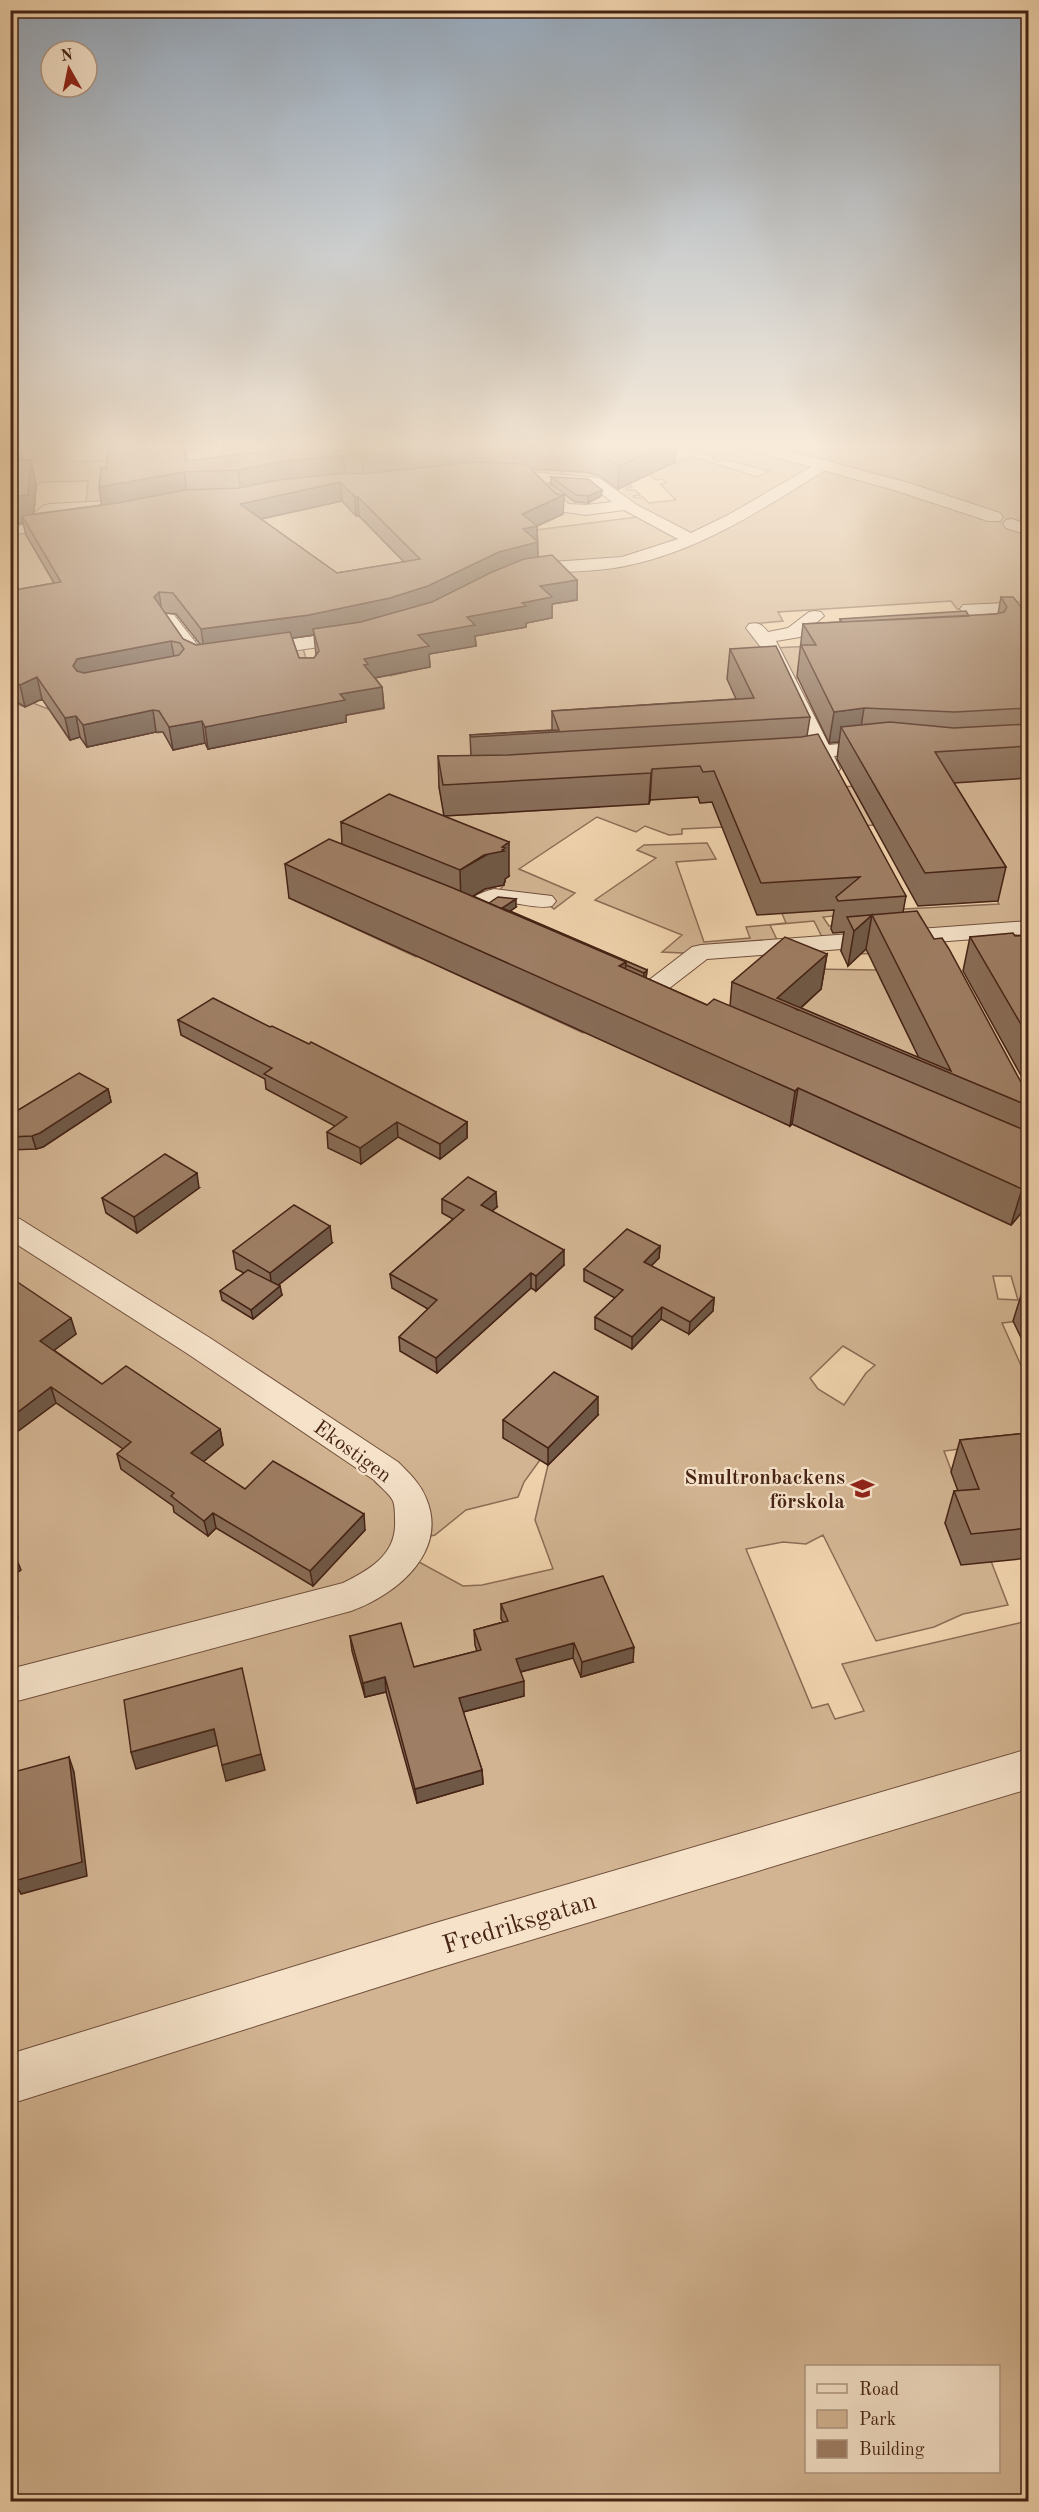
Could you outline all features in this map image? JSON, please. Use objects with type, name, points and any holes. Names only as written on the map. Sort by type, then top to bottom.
[{"type":"street","points":[[507,576],[538,569],[617,562]]},
{"type":"street","points":[[956,638],[990,636],[969,609],[1029,607]]},
{"type":"street","points":[[763,638],[794,633],[815,616]]},
{"type":"street","points":[[168,619],[196,656],[200,658]]},
{"type":"street","points":[[181,667],[200,658],[303,652],[372,632]]},
{"type":"street","points":[[763,638],[803,647]]},
{"type":"street","points":[[763,638],[839,787]]},
{"type":"street","points":[[763,761],[797,759],[845,748],[896,747]]},
{"type":"street","points":[[463,915],[494,896],[544,901]]},
{"type":"street","points":[[909,917],[931,946]]},
{"type":"street","points":[[674,1007],[634,990],[701,952],[931,946],[1029,928]]},
{"type":"street","name":"Ekostigen","points":[[10,1226],[218,1358],[386,1471],[409,1497],[414,1526],[410,1546],[396,1568],[378,1583],[351,1596],[10,1686]]},
{"type":"street","name":"Fredriksgatan","points":[[10,2079],[432,1947],[1029,1769]]},
{"type":"green space","points":[[11,562],[48,562],[57,577],[51,578],[66,602],[18,610],[28,628],[46,625],[44,619],[71,614],[77,625],[72,626],[76,633],[80,633],[106,676],[168,666],[167,664],[198,657],[195,655],[138,665],[135,660],[190,648],[188,645],[132,655],[128,650],[182,638],[180,635],[125,645],[122,640],[175,628],[173,626],[119,635],[114,627],[109,628],[96,607],[98,606],[91,599],[73,600],[94,597],[92,593],[96,592],[94,588],[89,589],[80,574],[87,572],[80,562],[414,562],[409,565],[427,585],[431,585],[451,603],[455,601],[428,575],[441,572],[468,594],[472,592],[451,571],[465,568],[459,562],[471,562],[495,581],[503,577],[486,562],[503,562],[517,573],[512,575],[529,591],[516,594],[532,609],[553,604],[551,601],[576,600],[552,576],[548,576],[538,562],[1028,562],[1028,654],[1007,626],[1014,624],[989,608],[957,609],[951,601],[778,612],[783,621],[751,624],[772,648],[834,645],[841,655],[863,655],[875,672],[1006,663],[1010,660],[1028,664],[1028,715],[934,721],[947,741],[903,741],[862,679],[822,682],[805,678],[786,679],[785,676],[728,679],[757,744],[805,742],[809,749],[713,754],[717,764],[704,765],[689,733],[553,743],[559,764],[471,767],[472,772],[439,787],[445,816],[599,807],[591,778],[585,778],[584,773],[670,767],[672,773],[669,774],[678,798],[698,797],[700,803],[727,801],[726,795],[781,792],[783,797],[800,796],[798,791],[810,791],[813,795],[842,794],[839,787],[899,784],[882,754],[863,753],[884,752],[889,759],[939,756],[940,758],[926,759],[941,783],[1028,778],[1028,928],[924,936],[956,983],[942,984],[936,973],[880,978],[936,1092],[996,1087],[990,1074],[1004,1073],[1028,1118],[1028,1135],[1018,1137],[911,1090],[897,1103],[867,1090],[877,1077],[790,1040],[784,1022],[821,989],[800,980],[811,969],[875,970],[920,966],[912,951],[843,955],[837,943],[825,943],[814,921],[770,925],[780,946],[683,953],[662,952],[682,935],[595,900],[656,858],[637,850],[644,845],[707,843],[716,859],[676,862],[704,942],[750,938],[746,927],[786,923],[745,826],[682,829],[682,834],[669,835],[645,826],[636,832],[597,817],[519,869],[575,893],[554,909],[544,901],[494,896],[504,885],[499,883],[509,876],[391,827],[333,861],[343,866],[289,898],[416,957],[454,931],[478,941],[441,967],[583,1033],[619,1005],[663,1022],[628,1051],[790,1126],[824,1094],[860,1107],[827,1140],[1011,1225],[1028,1204],[1028,1320],[1002,1323],[1028,1381],[1028,1440],[944,1451],[970,1520],[945,1523],[961,1564],[991,1561],[1008,1605],[963,1614],[934,1627],[876,1641],[823,1535],[806,1544],[783,1542],[746,1549],[812,1708],[828,1704],[835,1719],[864,1711],[842,1664],[1028,1621],[1028,2501],[11,2501],[11,694],[22,699],[14,703],[25,707],[33,703],[48,709],[66,700],[50,694],[58,690],[53,688],[57,685],[52,684],[39,689],[25,684],[32,680],[28,678],[32,675],[27,673],[11,682],[10,672],[33,665],[28,662],[20,665],[11,659],[18,657],[14,654],[11,656]],"holes":[[[267,567],[285,592],[215,605],[205,593],[199,594],[208,606],[186,610],[177,598],[154,602],[136,588],[167,579],[222,569],[224,572]],[[405,582],[416,594],[401,597],[421,617],[417,619],[405,607],[400,608],[391,599],[378,601],[399,624],[394,626],[383,613],[378,614],[371,606],[358,609],[377,630],[373,632],[361,620],[356,620],[348,610],[334,613],[354,636],[350,637],[338,624],[333,625],[324,615],[311,617],[329,640],[323,641],[314,628],[308,629],[293,606],[350,596],[348,593]],[[482,588],[497,602],[502,601],[525,627],[499,628],[501,631],[479,635],[463,620],[479,616],[461,598],[464,596],[474,606],[479,605],[489,615],[502,612],[478,590]],[[138,594],[154,614],[116,621],[102,600]],[[252,605],[274,634],[242,640],[237,633],[186,642],[184,640],[234,629],[230,623],[179,632],[177,630],[227,619],[223,614],[172,623],[169,620]],[[391,627],[400,636],[404,635],[429,667],[417,669],[411,662],[399,664],[406,672],[390,676],[386,667],[374,669],[364,657],[357,659],[351,651],[360,649],[365,655],[381,652],[378,648],[385,647],[388,650],[402,648],[385,629]],[[313,642],[317,649],[337,645],[360,673],[361,680],[383,709],[342,716],[346,722],[208,749],[205,743],[173,749],[163,732],[157,733],[154,729],[160,727],[136,686],[170,680],[166,672],[175,670],[179,677],[203,672],[196,660],[216,657],[222,666],[288,654],[302,674],[299,676],[307,685],[244,695],[256,711],[297,701],[340,705],[325,686],[306,689],[312,681],[302,644]],[[104,705],[106,708],[101,710],[103,713],[93,715],[99,724],[116,721],[118,724],[112,726],[114,729],[104,731],[111,742],[87,747],[80,737],[70,740],[65,733],[75,730],[69,721],[59,723],[54,717]],[[856,819],[860,826],[950,820],[999,904],[904,909],[899,900],[887,901],[889,906],[835,909],[795,824]],[[890,910],[894,919],[829,926],[823,917]],[[993,1276],[1011,1276],[1018,1300],[998,1299]],[[843,1346],[875,1365],[866,1373],[844,1405],[818,1389],[810,1378]],[[553,1389],[597,1415],[548,1465],[535,1520],[553,1569],[482,1585],[463,1586],[406,1555],[412,1540],[435,1535],[466,1510],[518,1497],[524,1482],[540,1460],[503,1437]]]},
{"type":"green space","points":[[512,562],[531,562],[538,569],[534,570],[552,587],[540,589],[530,579],[525,580],[517,573],[522,571]]},
{"type":"building","points":[[49,562],[322,562],[337,573],[401,562],[478,562],[428,586],[390,598],[309,615],[201,629],[173,593],[159,592],[154,597],[183,639],[196,645],[290,632],[299,658],[314,658],[319,651],[313,629],[361,622],[432,602],[516,562],[559,562],[577,580],[540,586],[552,597],[522,603],[526,606],[467,617],[475,625],[418,635],[429,646],[364,659],[368,664],[364,665],[382,687],[340,694],[345,700],[205,727],[202,721],[169,727],[159,711],[153,710],[83,725],[76,716],[65,718],[37,677],[20,685],[10,680],[10,591],[61,582]],"holes":[[[171,641],[180,643],[184,649],[179,655],[84,673],[77,671],[73,666],[77,659]]]},
{"type":"building","points":[[1001,597],[1013,597],[1029,616],[1029,708],[955,712],[864,708],[834,712],[801,645],[816,645],[803,624],[996,614],[1004,612],[1007,607]]},
{"type":"building","points":[[966,611],[969,616],[842,622],[840,619]]},
{"type":"building","points":[[776,646],[810,717],[471,737],[470,735],[559,730],[552,711],[754,698],[730,649]]},
{"type":"building","points":[[890,722],[954,728],[1029,724],[1029,746],[935,752],[1006,867],[925,873],[841,727]]},
{"type":"building","points":[[818,734],[906,896],[838,901],[836,897],[860,877],[761,883],[714,771],[703,772],[700,766],[652,769],[651,773],[443,785],[438,756],[508,755],[801,737]]},
{"type":"building","points":[[389,794],[509,842],[502,847],[505,848],[502,850],[504,851],[484,855],[460,870],[341,822]]},
{"type":"building","points":[[329,839],[453,888],[626,962],[619,966],[707,1005],[714,999],[1029,1132],[1029,1180],[1022,1189],[798,1088],[795,1091],[285,864]]},
{"type":"building","points":[[498,897],[516,899],[502,908],[647,970],[644,973],[626,965],[626,962],[489,903]]},
{"type":"building","points":[[917,911],[934,939],[942,938],[949,949],[1022,1084],[1029,1091],[1029,1106],[732,982],[785,937],[827,954],[777,998],[951,1071],[872,915],[854,931],[847,917]]},
{"type":"building","points":[[1013,933],[1015,936],[1029,935],[1029,1038],[970,937]]},
{"type":"building","points":[[213,998],[270,1027],[309,1044],[311,1042],[467,1122],[440,1144],[397,1122],[360,1148],[327,1132],[347,1117],[264,1074],[272,1068],[178,1020]]},
{"type":"building","points":[[79,1073],[108,1089],[40,1133],[32,1136],[10,1137],[10,1115]]},
{"type":"building","points":[[165,1154],[197,1173],[134,1217],[102,1198]]},
{"type":"building","points":[[468,1177],[496,1192],[481,1205],[564,1250],[536,1276],[531,1273],[436,1358],[399,1337],[437,1300],[390,1274],[464,1210],[442,1199]]},
{"type":"building","points":[[294,1205],[330,1226],[270,1273],[233,1251]]},
{"type":"building","points":[[627,1229],[660,1246],[644,1262],[714,1298],[690,1322],[662,1307],[632,1337],[595,1317],[623,1290],[584,1269]]},
{"type":"building","points":[[248,1270],[280,1286],[251,1310],[220,1291]]},
{"type":"building","points":[[10,1277],[71,1318],[40,1341],[102,1384],[126,1366],[220,1429],[191,1453],[245,1489],[273,1461],[364,1514],[310,1571],[213,1513],[204,1521],[171,1496],[174,1493],[117,1454],[131,1442],[51,1387],[10,1418],[10,1375],[16,1370],[10,1366]]},
{"type":"building","points":[[1023,1289],[1029,1289],[1029,1302]]},
{"type":"building","points":[[554,1372],[598,1397],[548,1448],[503,1420]]},
{"type":"building","points":[[1029,1433],[1029,1528],[971,1534],[954,1491],[979,1489],[960,1440]]},
{"type":"building","points":[[603,1576],[634,1647],[582,1662],[574,1643],[516,1659],[524,1681],[459,1698],[482,1770],[415,1789],[385,1677],[363,1683],[350,1636],[401,1623],[414,1667],[481,1650],[474,1630],[508,1621],[501,1604]]},
{"type":"building","points":[[242,1668],[261,1754],[222,1765],[214,1729],[131,1752],[124,1700]]},
{"type":"building","points":[[69,1757],[82,1862],[14,1881],[10,1840],[10,1773]]},
{"type":"place","name":"Smultronbackens förskola","points":[[863,1489]]}]
